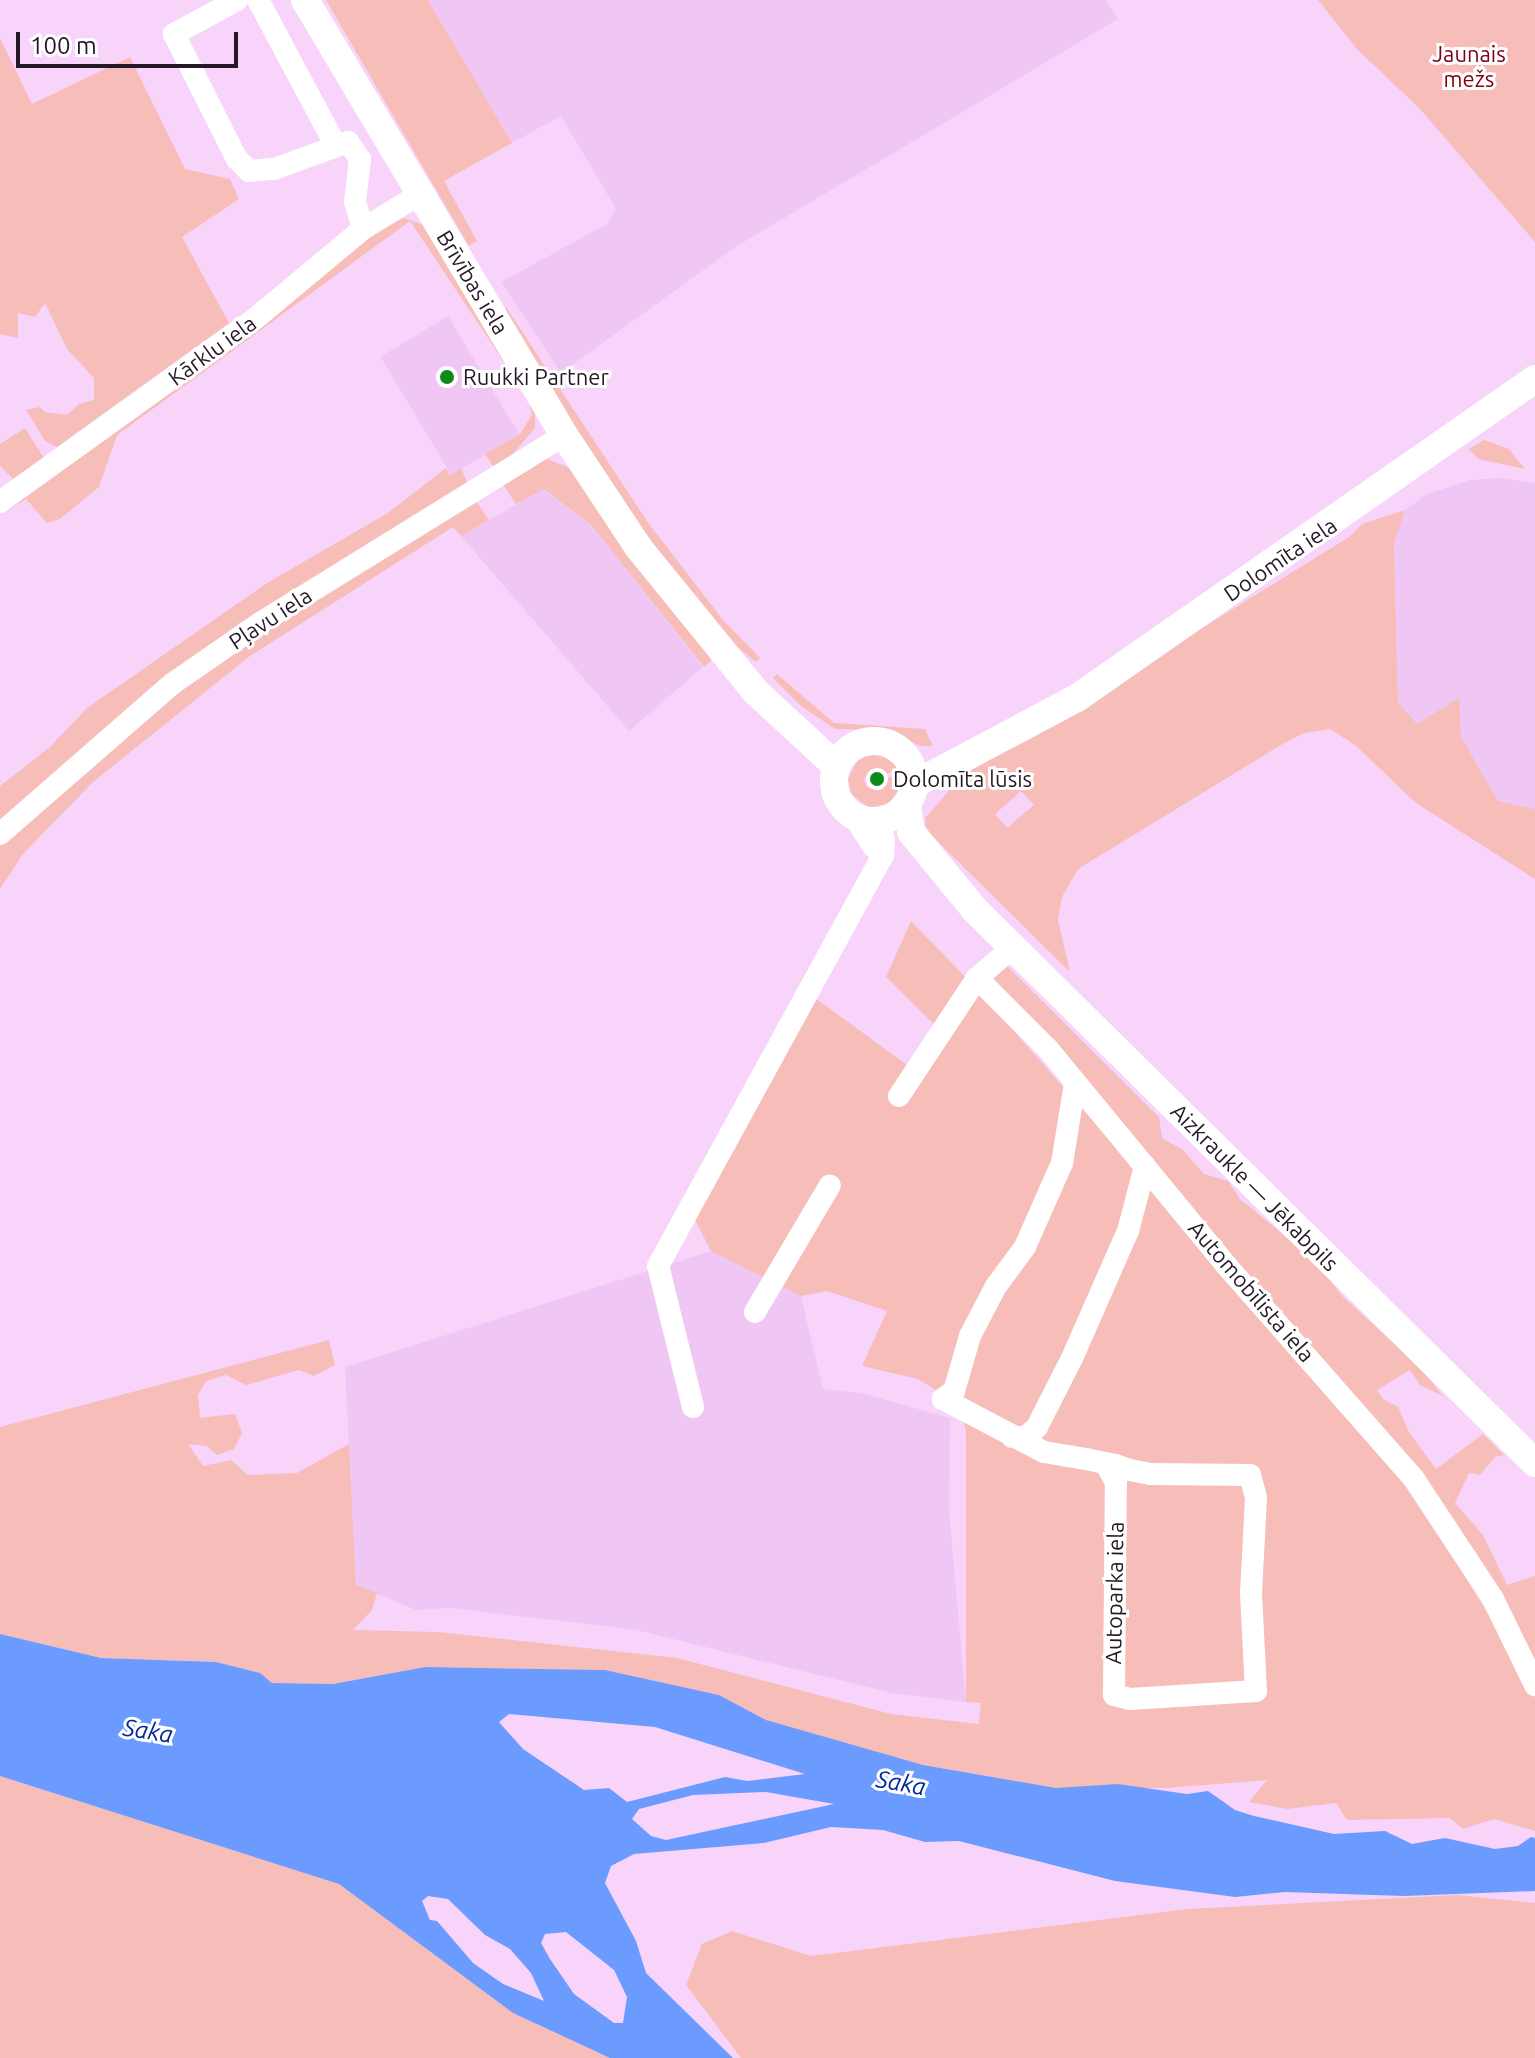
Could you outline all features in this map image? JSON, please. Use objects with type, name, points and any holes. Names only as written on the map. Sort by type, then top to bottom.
[{"type":"main road","name":"Brīvības iela","points":[[305,0],[564,435],[638,547],[756,692],[836,766]]},
{"type":"main road","name":"Dolomīta iela","points":[[911,795],[1077,698],[1535,379]]},
{"type":"main road","name":"Brīvības iela","points":[[740,669],[804,719],[845,741],[861,743]]},
{"type":"main road","name":"Dolomīta iela","points":[[903,752],[919,754],[1019,730]]},
{"type":"main road","points":[[883,741],[903,752],[911,795],[871,820],[838,800],[836,766],[861,743],[883,741]]},
{"type":"main road","name":"Aizkraukle — Jēkabpils","points":[[911,795],[911,832],[975,910]]},
{"type":"main road","name":"Aizkraukle — Jēkabpils","points":[[871,820],[975,910],[1535,1463]]},
{"type":"street","points":[[237,0],[174,34],[241,165],[249,171],[274,169],[335,144],[348,142],[360,159],[355,202],[363,229]]},
{"type":"street","points":[[258,0],[335,144]]},
{"type":"street","name":"Kārklu iela","points":[[0,502],[256,318],[363,229],[420,194]]},
{"type":"street","name":"Pļavu iela","points":[[0,834],[172,684],[260,623],[564,435]]},
{"type":"street","points":[[693,1407],[658,1266],[874,868],[871,820]]},
{"type":"street","points":[[899,1096],[977,978],[1013,947]]},
{"type":"street","name":"Automobīlista iela","points":[[977,978],[1075,1083],[1444,1517],[1493,1599],[1535,1685]]},
{"type":"street","name":"Autoparka iela","points":[[1075,1083],[1077,1099],[1062,1163],[1025,1247],[996,1286],[970,1336],[954,1391],[943,1399],[1044,1452],[1105,1463],[1151,1474],[1203,1478],[1245,1473],[1253,1478],[1256,1691],[1130,1699],[1114,1695],[1116,1482],[1105,1463]]},
{"type":"street","points":[[1012,1437],[1026,1437],[1037,1427],[1073,1356],[1128,1231],[1145,1166]]},
{"type":"street","points":[[755,1312],[830,1185]]},
{"type":"shaded area","points":[[428,0],[1106,0],[1118,19],[734,248],[561,373],[501,282],[607,224],[616,209],[561,116],[512,143]]},
{"type":"shaded area","points":[[448,316],[519,434],[451,475],[380,357]]},
{"type":"shaded area","points":[[1500,478],[1535,483],[1535,809],[1498,801],[1460,737],[1417,724],[1398,702],[1394,544],[1405,510],[1427,494],[1470,480]]},
{"type":"shaded area","points":[[543,489],[591,525],[703,667],[629,731],[461,536]]},
{"type":"shaded area","points":[[711,1251],[801,1296],[823,1389],[862,1393],[950,1418],[949,1510],[966,1702],[891,1693],[637,1630],[451,1608],[416,1610],[356,1585],[345,1367]]},
{"type":"green space","points":[[326,0],[428,0],[512,143],[444,181],[477,241],[469,246],[466,241]]},
{"type":"green space","name":"Jaunais mežs","points":[[1318,0],[1535,0],[1535,242],[1420,109],[1357,49]]},
{"type":"green space","points":[[0,38],[32,104],[130,57],[185,169],[230,179],[239,199],[182,237],[229,323],[57,447],[45,441],[26,410],[40,407],[45,412],[67,415],[79,404],[94,400],[94,378],[67,349],[45,303],[35,317],[18,313],[18,338],[0,334]]},
{"type":"green space","points":[[403,218],[422,224],[527,391],[535,414],[535,428],[512,455],[494,467],[485,454],[520,434],[532,415],[528,398],[410,221],[117,435],[99,487],[60,519],[47,523],[26,499],[0,515],[372,233]]},
{"type":"green space","points":[[506,307],[649,524],[723,620],[760,658],[756,662],[726,638],[633,522],[505,315]]},
{"type":"green space","points":[[25,428],[44,458],[14,480],[0,466],[0,444]]},
{"type":"green space","points":[[1484,440],[1509,449],[1525,469],[1478,459],[1469,449]]},
{"type":"green space","points":[[545,458],[570,468],[714,658],[704,667],[591,525],[544,489],[516,504],[502,483]]},
{"type":"green space","points":[[446,468],[450,475],[461,468],[467,482],[0,823],[0,786],[50,747],[87,708],[267,583],[388,513]]},
{"type":"green space","points":[[475,500],[489,520],[461,536],[453,527],[250,656],[93,782],[23,854],[0,889],[0,846],[187,682]]},
{"type":"green space","points":[[1405,510],[1394,544],[1398,702],[1417,724],[1459,698],[1461,737],[1498,801],[1535,809],[1535,879],[1416,803],[1355,745],[1330,729],[1304,733],[1078,869],[1062,897],[1058,920],[1070,972],[926,830],[925,818],[948,792],[952,775],[1170,648],[1349,537],[1362,524]],"holes":[[[1021,791],[1034,805],[1007,828],[995,814]]]},
{"type":"green space","points":[[777,674],[834,723],[925,729],[933,746],[920,746],[888,730],[835,729],[801,706],[773,678]]},
{"type":"green space","points":[[881,753],[900,768],[886,774],[871,769],[864,779],[867,787],[878,791],[887,778],[902,774],[902,784],[890,803],[869,808],[851,794],[848,779],[859,758]]},
{"type":"green space","points":[[911,921],[976,988],[1401,1471],[1535,1691],[1535,1831],[1494,1819],[1463,1829],[1450,1818],[1347,1820],[1336,1803],[1287,1809],[1249,1802],[1267,1780],[1166,1788],[1056,1788],[923,1765],[766,1720],[719,1695],[605,1670],[425,1667],[333,1684],[272,1683],[260,1673],[216,1662],[101,1658],[0,1634],[0,1427],[329,1340],[335,1365],[314,1376],[299,1370],[246,1385],[226,1375],[206,1381],[198,1395],[200,1418],[235,1414],[242,1433],[234,1449],[217,1455],[207,1446],[188,1444],[203,1466],[231,1460],[248,1475],[297,1473],[349,1444],[356,1585],[377,1593],[372,1610],[353,1630],[438,1632],[677,1658],[891,1714],[979,1724],[981,1703],[966,1702],[966,1433],[961,1406],[918,1379],[862,1366],[887,1311],[827,1291],[801,1296],[711,1251],[694,1218],[815,998],[910,1067],[937,1027],[886,977]]},
{"type":"green space","points":[[1006,965],[1159,1117],[1162,1138],[1183,1150],[1204,1174],[1228,1181],[1240,1199],[1316,1262],[1343,1297],[1420,1367],[1443,1396],[1420,1385],[1410,1370],[1377,1390],[1383,1399],[1398,1407],[1409,1432],[1436,1469],[1483,1434],[1504,1455],[1495,1457],[1480,1475],[1469,1473],[1455,1503],[1483,1535],[1507,1585],[1535,1576],[1535,1679],[1445,1514],[985,979]]},
{"type":"green space","points":[[0,1776],[339,1884],[513,2013],[610,2058],[0,2058]]},
{"type":"green space","points":[[1457,1895],[1535,1903],[1535,2058],[741,2058],[686,1985],[702,1944],[732,1931],[811,1956],[1188,1909]]},
{"type":"water","name":"Saka","points":[[0,1634],[101,1658],[216,1662],[260,1673],[272,1683],[333,1684],[425,1667],[605,1670],[719,1695],[766,1720],[923,1765],[1056,1788],[1118,1784],[1187,1794],[1208,1791],[1235,1810],[1254,1816],[1334,1834],[1385,1831],[1412,1844],[1445,1838],[1495,1849],[1518,1846],[1531,1837],[1535,1838],[1535,1891],[1404,1896],[1285,1892],[1235,1897],[1115,1881],[959,1841],[925,1842],[883,1830],[831,1827],[764,1843],[634,1854],[611,1866],[605,1883],[636,1941],[646,1973],[733,2058],[610,2058],[513,2013],[339,1884],[0,1776]],"holes":[[[509,1714],[655,1727],[805,1774],[747,1781],[725,1777],[627,1802],[609,1788],[584,1790],[523,1749],[499,1722]],[[766,1792],[834,1804],[666,1840],[651,1836],[632,1819],[639,1809],[693,1795]],[[428,1896],[448,1899],[485,1935],[510,1949],[531,1973],[544,2001],[503,1984],[473,1963],[437,1921],[430,1920],[422,1901]],[[566,1932],[614,1970],[627,1997],[623,2023],[614,2023],[574,1994],[541,1943],[545,1934]]]},
{"type":"place","name":"Ruukki Partner","points":[[447,377]]},
{"type":"place","name":"Dolomīta lūsis","points":[[877,779]]}]
